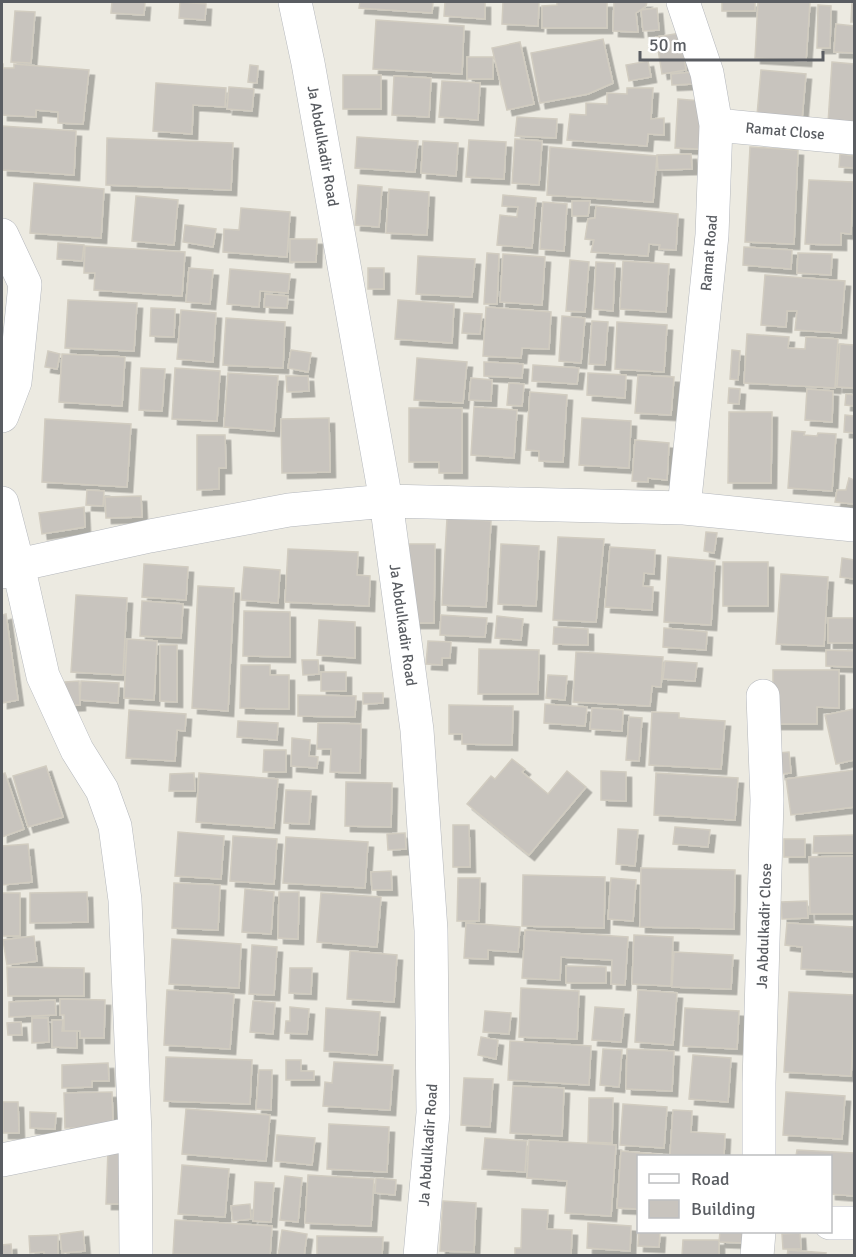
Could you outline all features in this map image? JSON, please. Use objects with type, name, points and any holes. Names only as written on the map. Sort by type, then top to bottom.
[{"type":"street","name":"Ja Abdulkadir Road","points":[[295,2],[386,501],[417,730],[431,930],[433,1113],[420,1256]]},
{"type":"street","name":"Ramat Road","points":[[683,2],[707,73],[716,125],[712,235],[684,508]]},
{"type":"street","name":"Ramat Close","points":[[716,125],[855,138]]},
{"type":"street","points":[[2,235],[25,284],[10,362],[15,382],[2,416]]},
{"type":"street","points":[[10,569],[150,536],[289,510],[386,501],[684,508],[855,525]]},
{"type":"street","points":[[2,503],[10,569],[43,676],[77,750],[102,790],[115,826],[125,900],[135,1133],[136,1256]]},
{"type":"street","name":"Ja Abdulkadir Close","points":[[759,1155],[767,800],[763,696]]},
{"type":"street","points":[[2,1161],[135,1133]]},
{"type":"street","points":[[832,1223],[855,1223]]},
{"type":"street","points":[[757,1256],[759,1233]]},
{"type":"building","points":[[112,2],[145,2],[144,15],[111,13]]},
{"type":"building","points":[[180,2],[206,4],[205,20],[179,18]]},
{"type":"building","points":[[360,2],[433,2],[432,13],[359,8]]},
{"type":"building","points":[[445,2],[485,2],[485,19],[444,16]]},
{"type":"building","points":[[503,2],[539,2],[538,26],[502,24]]},
{"type":"building","points":[[557,2],[607,2],[607,28],[542,28],[542,6],[557,5]]},
{"type":"building","points":[[614,2],[647,2],[646,6],[636,13],[638,32],[613,31]]},
{"type":"building","points":[[722,2],[755,2],[755,11],[722,11]]},
{"type":"building","points":[[758,2],[810,2],[806,61],[755,58]]},
{"type":"building","points":[[852,2],[854,2],[854,22],[851,22]]},
{"type":"building","points":[[818,5],[831,6],[830,48],[817,48]]},
{"type":"building","points":[[657,8],[659,30],[643,31],[641,10]]},
{"type":"building","points":[[15,11],[35,12],[31,63],[11,62]]},
{"type":"building","points":[[376,20],[464,26],[462,74],[373,69]]},
{"type":"building","points":[[836,24],[854,26],[854,53],[834,52]]},
{"type":"building","points":[[680,33],[686,70],[662,74],[656,37]]},
{"type":"building","points":[[603,39],[613,83],[588,94],[540,103],[531,53]]},
{"type":"building","points":[[520,42],[534,104],[507,110],[492,48]]},
{"type":"building","points":[[467,57],[493,57],[493,79],[467,79]]},
{"type":"building","points":[[648,61],[651,77],[629,81],[626,65]]},
{"type":"building","points":[[832,62],[854,64],[854,124],[828,123]]},
{"type":"building","points":[[2,64],[3,68],[14,68],[14,64],[89,70],[83,124],[58,123],[58,112],[36,110],[36,117],[2,115]]},
{"type":"building","points":[[250,65],[258,66],[257,83],[248,82]]},
{"type":"building","points":[[761,70],[806,74],[802,119],[757,115]]},
{"type":"building","points":[[692,72],[693,84],[672,85],[671,74]]},
{"type":"building","points":[[343,75],[381,75],[381,109],[343,109]]},
{"type":"building","points":[[394,76],[431,78],[429,117],[392,115]]},
{"type":"building","points":[[442,81],[480,83],[478,120],[439,117]]},
{"type":"building","points":[[156,83],[226,88],[225,107],[193,105],[192,134],[153,131]]},
{"type":"building","points":[[229,87],[254,89],[252,111],[227,109]]},
{"type":"building","points":[[627,88],[653,88],[651,119],[664,118],[664,135],[648,134],[647,146],[567,140],[570,114],[586,115],[586,103],[607,104],[607,93],[627,94]]},
{"type":"building","points":[[678,99],[701,101],[699,149],[675,148]]},
{"type":"building","points":[[517,117],[557,119],[556,138],[515,136]]},
{"type":"building","points":[[2,126],[76,131],[74,175],[2,170]]},
{"type":"building","points":[[357,137],[418,141],[415,172],[355,168]]},
{"type":"building","points":[[107,138],[233,143],[231,190],[106,185]]},
{"type":"building","points":[[515,139],[542,141],[539,185],[512,183]]},
{"type":"building","points":[[469,140],[506,142],[504,179],[466,177]]},
{"type":"building","points":[[423,141],[458,143],[456,176],[421,173]]},
{"type":"building","points":[[550,147],[657,156],[653,202],[547,195]]},
{"type":"building","points":[[750,147],[798,150],[794,244],[745,242]]},
{"type":"building","points":[[691,154],[692,169],[658,170],[657,155]]},
{"type":"building","points":[[840,154],[854,156],[854,168],[839,167]]},
{"type":"building","points":[[809,180],[853,182],[851,234],[841,233],[841,245],[805,244]]},
{"type":"building","points":[[34,183],[104,189],[101,238],[30,233]]},
{"type":"building","points":[[358,185],[382,187],[379,227],[355,225]]},
{"type":"building","points":[[389,189],[429,192],[427,235],[386,233]]},
{"type":"building","points":[[503,195],[536,198],[532,248],[497,245],[500,215],[517,217],[518,207],[502,206]]},
{"type":"building","points":[[136,196],[178,200],[174,245],[132,241]]},
{"type":"building","points":[[572,201],[590,201],[588,216],[572,216]]},
{"type":"building","points":[[543,202],[567,204],[564,251],[540,249]]},
{"type":"building","points":[[596,206],[678,214],[676,250],[659,249],[660,245],[649,244],[648,256],[591,252],[594,240],[585,239],[588,219],[595,218]]},
{"type":"building","points":[[241,208],[290,212],[287,257],[223,252],[224,229],[239,230]]},
{"type":"building","points":[[185,225],[216,229],[213,247],[183,242]]},
{"type":"building","points":[[290,239],[317,239],[316,262],[290,262]]},
{"type":"building","points":[[58,243],[84,245],[82,261],[57,259]]},
{"type":"building","points":[[85,246],[185,252],[182,296],[94,290],[95,273],[84,273]]},
{"type":"building","points":[[744,247],[792,250],[791,269],[743,265]]},
{"type":"building","points":[[487,253],[499,254],[497,304],[484,304]]},
{"type":"building","points":[[798,253],[832,254],[831,275],[797,273]]},
{"type":"building","points":[[503,254],[545,257],[542,305],[500,302]]},
{"type":"building","points":[[418,256],[475,259],[472,297],[416,294]]},
{"type":"building","points":[[570,260],[589,262],[585,312],[566,311]]},
{"type":"building","points":[[623,261],[669,264],[666,312],[620,309]]},
{"type":"building","points":[[596,262],[615,263],[613,311],[594,309]]},
{"type":"building","points":[[189,268],[213,270],[210,304],[186,302]]},
{"type":"building","points":[[368,268],[384,268],[384,289],[368,289]]},
{"type":"building","points":[[230,269],[290,274],[288,293],[260,291],[259,307],[227,304]]},
{"type":"building","points":[[765,275],[845,281],[841,333],[795,330],[797,311],[787,311],[786,327],[761,325]]},
{"type":"building","points":[[265,294],[288,296],[287,308],[264,307]]},
{"type":"building","points":[[68,300],[137,303],[134,351],[65,348]]},
{"type":"building","points":[[398,300],[454,304],[452,343],[395,339]]},
{"type":"building","points":[[486,307],[551,312],[549,349],[522,348],[521,358],[483,356]]},
{"type":"building","points":[[151,308],[175,309],[174,337],[150,336]]},
{"type":"building","points":[[181,310],[216,313],[213,362],[177,359]]},
{"type":"building","points":[[464,313],[482,314],[480,334],[462,333]]},
{"type":"building","points":[[562,316],[585,318],[581,363],[559,361]]},
{"type":"building","points":[[226,318],[285,322],[283,368],[223,365]]},
{"type":"building","points":[[592,321],[608,322],[605,365],[589,364]]},
{"type":"building","points":[[617,322],[667,325],[664,372],[615,369]]},
{"type":"building","points":[[747,334],[789,337],[788,348],[805,349],[806,337],[838,339],[835,388],[744,383]]},
{"type":"building","points":[[840,344],[854,345],[854,388],[837,387]]},
{"type":"building","points":[[291,350],[311,353],[308,372],[288,368]]},
{"type":"building","points":[[732,350],[740,351],[738,380],[730,379]]},
{"type":"building","points":[[48,351],[60,354],[57,369],[45,367]]},
{"type":"building","points":[[62,354],[125,357],[122,406],[59,402]]},
{"type":"building","points":[[417,358],[467,362],[463,403],[414,400]]},
{"type":"building","points":[[484,362],[523,364],[522,378],[484,376]]},
{"type":"building","points":[[533,365],[579,368],[577,384],[532,381]]},
{"type":"building","points":[[141,368],[165,369],[162,411],[139,410]]},
{"type":"building","points":[[175,368],[220,371],[217,421],[172,419]]},
{"type":"building","points":[[228,373],[278,376],[274,431],[224,427]]},
{"type":"building","points":[[588,373],[626,375],[625,398],[587,395]]},
{"type":"building","points":[[638,375],[674,377],[671,415],[635,413]]},
{"type":"building","points":[[286,376],[308,376],[309,391],[287,392]]},
{"type":"building","points":[[471,378],[492,380],[491,401],[469,400]]},
{"type":"building","points":[[509,383],[524,384],[522,406],[507,405]]},
{"type":"building","points":[[729,388],[740,389],[739,404],[728,403]]},
{"type":"building","points":[[807,389],[833,391],[832,422],[805,420]]},
{"type":"building","points":[[530,392],[567,395],[563,462],[539,461],[539,451],[526,450]]},
{"type":"building","points":[[846,394],[854,395],[854,406],[845,405]]},
{"type":"building","points":[[474,407],[517,410],[514,458],[471,455]]},
{"type":"building","points":[[409,408],[462,408],[462,473],[439,473],[439,462],[409,462]]},
{"type":"building","points":[[729,412],[772,412],[771,483],[728,483]]},
{"type":"building","points":[[845,415],[854,416],[854,433],[844,432]]},
{"type":"building","points":[[329,418],[330,472],[282,473],[281,419]]},
{"type":"building","points":[[582,418],[631,421],[629,468],[579,465]]},
{"type":"building","points":[[45,419],[131,424],[127,487],[42,482]]},
{"type":"building","points":[[792,431],[817,436],[818,433],[836,434],[832,491],[788,488]]},
{"type":"building","points":[[197,435],[225,435],[226,468],[219,468],[219,489],[197,490]]},
{"type":"building","points":[[635,440],[669,443],[667,480],[648,478],[648,482],[632,481]]},
{"type":"building","points":[[849,478],[854,480],[854,504],[835,502],[837,490],[846,490]]},
{"type":"building","points":[[87,490],[104,491],[103,506],[86,505]]},
{"type":"building","points":[[141,496],[142,517],[106,518],[105,497]]},
{"type":"building","points":[[84,507],[85,527],[42,534],[39,513]]},
{"type":"building","points":[[447,518],[491,521],[486,607],[442,605]]},
{"type":"building","points":[[706,532],[717,533],[714,553],[704,551]]},
{"type":"building","points":[[558,537],[604,539],[596,622],[553,620]]},
{"type":"building","points":[[409,544],[435,544],[434,623],[407,623]]},
{"type":"building","points":[[501,544],[539,546],[536,606],[498,604]]},
{"type":"building","points":[[610,547],[655,550],[654,574],[644,573],[643,586],[653,587],[652,610],[605,607]]},
{"type":"building","points":[[288,549],[358,552],[357,575],[370,576],[369,606],[285,602]]},
{"type":"building","points":[[668,557],[715,561],[711,625],[664,622]]},
{"type":"building","points":[[842,558],[854,560],[854,579],[840,577]]},
{"type":"building","points":[[723,562],[768,562],[768,606],[723,606]]},
{"type":"building","points":[[144,564],[188,567],[186,600],[142,597]]},
{"type":"building","points":[[244,567],[280,570],[278,603],[241,600]]},
{"type":"building","points":[[781,574],[828,577],[824,646],[776,644]]},
{"type":"building","points":[[198,586],[234,588],[228,711],[192,708]]},
{"type":"building","points":[[76,595],[127,598],[123,675],[71,672]]},
{"type":"building","points":[[142,601],[183,604],[181,638],[140,636]]},
{"type":"building","points":[[244,611],[290,612],[290,657],[243,656]]},
{"type":"building","points":[[6,614],[18,700],[2,703],[2,615]]},
{"type":"building","points":[[441,615],[487,618],[485,637],[440,635]]},
{"type":"building","points":[[497,616],[523,619],[521,640],[495,638]]},
{"type":"building","points":[[828,618],[854,618],[854,643],[828,643]]},
{"type":"building","points":[[319,620],[355,622],[355,658],[317,655]]},
{"type":"building","points":[[554,627],[588,629],[588,645],[553,644]]},
{"type":"building","points":[[664,628],[707,632],[706,650],[663,647]]},
{"type":"building","points":[[127,639],[157,641],[154,700],[124,698]]},
{"type":"building","points":[[428,641],[451,642],[450,658],[442,658],[442,665],[426,664]]},
{"type":"building","points":[[160,645],[177,645],[177,702],[160,701]]},
{"type":"building","points":[[479,649],[539,650],[538,694],[478,694]]},
{"type":"building","points":[[826,650],[854,651],[853,667],[826,666]]},
{"type":"building","points":[[576,652],[663,657],[661,687],[652,686],[650,706],[573,702]]},
{"type":"building","points":[[302,660],[318,660],[319,674],[303,675]]},
{"type":"building","points":[[665,661],[697,663],[695,681],[663,679]]},
{"type":"building","points":[[241,665],[270,665],[270,675],[289,675],[289,709],[240,708]]},
{"type":"building","points":[[773,670],[839,670],[839,708],[817,707],[817,724],[773,724]]},
{"type":"building","points":[[321,672],[346,672],[346,691],[321,691]]},
{"type":"building","points":[[548,675],[567,676],[565,700],[546,698]]},
{"type":"building","points":[[79,681],[80,705],[66,706],[65,682]]},
{"type":"building","points":[[81,681],[119,683],[118,703],[80,700]]},
{"type":"building","points":[[363,693],[383,693],[383,703],[363,704]]},
{"type":"building","points":[[298,695],[356,696],[355,717],[298,716]]},
{"type":"building","points":[[545,704],[587,707],[585,726],[544,723]]},
{"type":"building","points":[[449,705],[513,706],[512,745],[462,744],[462,734],[449,734]]},
{"type":"building","points":[[592,708],[623,710],[622,731],[590,729]]},
{"type":"building","points":[[854,709],[854,760],[836,764],[825,715]]},
{"type":"building","points":[[129,710],[186,714],[185,731],[177,730],[175,761],[126,758]]},
{"type":"building","points":[[652,712],[679,713],[679,718],[725,721],[721,769],[649,765]]},
{"type":"building","points":[[629,717],[642,718],[639,761],[626,760]]},
{"type":"building","points":[[238,721],[278,723],[277,740],[237,737]]},
{"type":"building","points":[[318,723],[361,724],[360,773],[330,772],[331,749],[317,749]]},
{"type":"building","points":[[292,738],[310,740],[309,756],[318,757],[317,768],[291,766]]},
{"type":"building","points":[[264,750],[286,750],[286,772],[263,772]]},
{"type":"building","points":[[789,752],[791,773],[780,774],[778,753]]},
{"type":"building","points":[[512,759],[525,769],[522,772],[548,794],[567,771],[586,787],[529,855],[467,804],[491,776],[495,779]]},
{"type":"building","points":[[46,766],[63,817],[28,827],[13,776]]},
{"type":"building","points":[[854,770],[854,807],[791,815],[786,779]]},
{"type":"building","points":[[601,771],[626,772],[626,801],[601,800]]},
{"type":"building","points":[[5,773],[24,829],[2,837],[2,774]]},
{"type":"building","points":[[194,773],[195,791],[169,791],[170,774]]},
{"type":"building","points":[[199,773],[278,779],[274,828],[196,822]]},
{"type":"building","points":[[656,773],[738,778],[735,820],[654,815]]},
{"type":"building","points":[[346,782],[392,783],[391,827],[345,826]]},
{"type":"building","points":[[286,790],[311,791],[309,824],[284,823]]},
{"type":"building","points":[[453,825],[469,825],[470,867],[453,867]]},
{"type":"building","points":[[675,827],[710,830],[708,847],[673,844]]},
{"type":"building","points":[[618,829],[638,830],[635,866],[616,864]]},
{"type":"building","points":[[178,832],[224,836],[221,879],[175,876]]},
{"type":"building","points":[[405,833],[406,849],[388,850],[387,834]]},
{"type":"building","points":[[854,835],[854,853],[813,853],[814,836]]},
{"type":"building","points":[[233,836],[277,839],[274,884],[230,881]]},
{"type":"building","points":[[286,837],[368,842],[365,888],[283,883]]},
{"type":"building","points":[[784,839],[805,839],[805,857],[784,857]]},
{"type":"building","points":[[28,844],[32,882],[2,885],[2,846]]},
{"type":"building","points":[[854,856],[854,914],[810,914],[809,857]]},
{"type":"building","points":[[641,868],[735,870],[734,929],[640,927]]},
{"type":"building","points":[[391,871],[392,890],[372,890],[371,872]]},
{"type":"building","points":[[523,875],[605,877],[604,928],[522,926]]},
{"type":"building","points":[[458,878],[480,878],[479,921],[457,921]]},
{"type":"building","points":[[611,878],[636,880],[633,921],[608,919]]},
{"type":"building","points":[[174,883],[220,885],[218,930],[172,928]]},
{"type":"building","points":[[245,889],[274,892],[271,934],[242,932]]},
{"type":"building","points":[[87,892],[88,922],[30,923],[30,893]]},
{"type":"building","points":[[279,892],[299,892],[298,939],[278,938]]},
{"type":"building","points":[[2,893],[20,893],[20,936],[2,936]]},
{"type":"building","points":[[321,893],[381,897],[377,947],[317,942]]},
{"type":"building","points":[[807,901],[808,918],[782,919],[781,902]]},
{"type":"building","points":[[466,923],[520,927],[518,952],[488,950],[488,959],[464,958]]},
{"type":"building","points":[[787,923],[854,927],[854,972],[801,969],[802,947],[785,945]]},
{"type":"building","points":[[525,930],[628,937],[625,985],[611,984],[612,960],[561,957],[560,980],[522,978]]},
{"type":"building","points":[[634,935],[673,937],[671,986],[632,984]]},
{"type":"building","points":[[34,936],[37,961],[7,965],[3,940]]},
{"type":"building","points":[[172,939],[241,944],[239,988],[169,984]]},
{"type":"building","points":[[252,945],[277,947],[274,995],[249,994]]},
{"type":"building","points":[[350,951],[397,955],[394,1002],[347,999]]},
{"type":"building","points":[[674,952],[733,955],[731,989],[672,987]]},
{"type":"building","points":[[566,966],[606,967],[606,983],[566,983]]},
{"type":"building","points":[[7,967],[84,968],[84,996],[8,996]]},
{"type":"building","points":[[290,968],[312,968],[311,994],[289,993]]},
{"type":"building","points":[[521,988],[579,991],[577,1039],[519,1037]]},
{"type":"building","points":[[167,990],[234,994],[230,1049],[164,1045]]},
{"type":"building","points":[[638,990],[677,993],[673,1045],[635,1042]]},
{"type":"building","points":[[789,992],[854,995],[851,1076],[784,1072]]},
{"type":"building","points":[[60,999],[105,1000],[104,1038],[80,1038],[80,1031],[64,1031],[64,1015],[60,1015]]},
{"type":"building","points":[[55,1000],[56,1015],[9,1017],[9,1002]]},
{"type":"building","points":[[253,1001],[275,1003],[273,1034],[250,1032]]},
{"type":"building","points":[[290,1007],[309,1009],[307,1034],[285,1033],[286,1021],[290,1021]]},
{"type":"building","points":[[595,1007],[624,1009],[621,1042],[592,1040]]},
{"type":"building","points":[[326,1008],[380,1012],[377,1055],[324,1051]]},
{"type":"building","points":[[685,1008],[739,1011],[737,1049],[683,1046]]},
{"type":"building","points":[[485,1011],[511,1013],[509,1034],[483,1032]]},
{"type":"building","points":[[32,1018],[48,1018],[49,1042],[32,1043]]},
{"type":"building","points":[[52,1020],[63,1020],[62,1031],[77,1031],[77,1048],[52,1047]]},
{"type":"building","points":[[21,1022],[22,1035],[8,1035],[7,1023]]},
{"type":"building","points":[[481,1037],[498,1040],[496,1059],[478,1055]]},
{"type":"building","points":[[510,1041],[591,1046],[589,1085],[508,1080]]},
{"type":"building","points":[[603,1049],[622,1050],[619,1087],[600,1085]]},
{"type":"building","points":[[627,1049],[674,1051],[672,1091],[626,1089]]},
{"type":"building","points":[[693,1055],[731,1058],[728,1102],[689,1099]]},
{"type":"building","points":[[166,1057],[252,1060],[250,1104],[164,1101]]},
{"type":"building","points":[[286,1060],[301,1060],[301,1071],[314,1071],[314,1080],[286,1080]]},
{"type":"building","points":[[334,1062],[393,1065],[390,1110],[323,1106],[325,1082],[332,1083]]},
{"type":"building","points":[[108,1063],[109,1081],[92,1081],[92,1087],[62,1088],[62,1065]]},
{"type":"building","points":[[259,1070],[272,1070],[271,1110],[256,1109]]},
{"type":"building","points":[[464,1078],[493,1079],[490,1127],[461,1125]]},
{"type":"building","points":[[513,1086],[564,1088],[562,1136],[510,1133]]},
{"type":"building","points":[[112,1092],[113,1127],[65,1128],[64,1093]]},
{"type":"building","points":[[786,1092],[845,1096],[842,1139],[783,1135]]},
{"type":"building","points":[[589,1098],[613,1098],[612,1143],[588,1142]]},
{"type":"building","points":[[3,1102],[18,1102],[19,1133],[3,1133]]},
{"type":"building","points":[[623,1104],[667,1107],[664,1148],[620,1145]]},
{"type":"building","points":[[186,1109],[270,1115],[266,1161],[182,1154]]},
{"type":"building","points":[[673,1110],[692,1111],[691,1132],[725,1134],[724,1155],[670,1155]]},
{"type":"building","points":[[30,1112],[56,1113],[55,1129],[30,1128]]},
{"type":"building","points":[[329,1124],[389,1127],[387,1172],[327,1169]]},
{"type":"building","points":[[277,1135],[315,1138],[312,1165],[275,1161]]},
{"type":"building","points":[[485,1138],[527,1141],[525,1172],[482,1169]]},
{"type":"building","points":[[529,1140],[616,1145],[611,1216],[565,1213],[567,1181],[527,1178]]},
{"type":"building","points":[[108,1149],[129,1149],[127,1204],[106,1204]]},
{"type":"building","points":[[797,1150],[854,1153],[854,1196],[832,1194],[832,1155],[796,1155]]},
{"type":"building","points":[[621,1151],[665,1155],[637,1155],[637,1209],[617,1208]]},
{"type":"building","points":[[182,1165],[229,1169],[225,1217],[178,1214]]},
{"type":"building","points":[[308,1175],[374,1179],[371,1226],[305,1223]]},
{"type":"building","points":[[285,1176],[302,1178],[298,1222],[280,1220]]},
{"type":"building","points":[[376,1178],[396,1180],[395,1195],[375,1193]]},
{"type":"building","points":[[255,1182],[274,1183],[271,1222],[253,1221]]},
{"type":"building","points":[[443,1201],[476,1203],[474,1252],[440,1251]]},
{"type":"building","points":[[250,1204],[251,1219],[233,1221],[231,1206]]},
{"type":"building","points":[[522,1209],[548,1210],[547,1229],[572,1230],[571,1256],[515,1256],[515,1248],[521,1248]]},
{"type":"building","points":[[175,1220],[272,1226],[270,1256],[173,1254]]},
{"type":"building","points":[[588,1223],[631,1226],[630,1251],[587,1248]]},
{"type":"building","points":[[282,1230],[307,1234],[304,1256],[278,1256]]},
{"type":"building","points":[[83,1231],[85,1251],[62,1253],[60,1234]]},
{"type":"building","points":[[639,1233],[660,1233],[659,1247],[638,1246]]},
{"type":"building","points":[[720,1233],[745,1233],[745,1243],[719,1242]]},
{"type":"building","points":[[800,1233],[801,1249],[783,1249],[782,1234]]},
{"type":"building","points":[[58,1235],[58,1256],[45,1256],[44,1252],[30,1253],[29,1236]]},
{"type":"building","points":[[317,1236],[383,1237],[382,1256],[317,1256]]},
{"type":"building","points":[[683,1240],[719,1240],[719,1256],[682,1256]]},
{"type":"building","points":[[11,1244],[12,1256],[2,1256],[2,1245]]},
{"type":"building","points":[[788,1250],[826,1253],[825,1256],[787,1256]]}]
